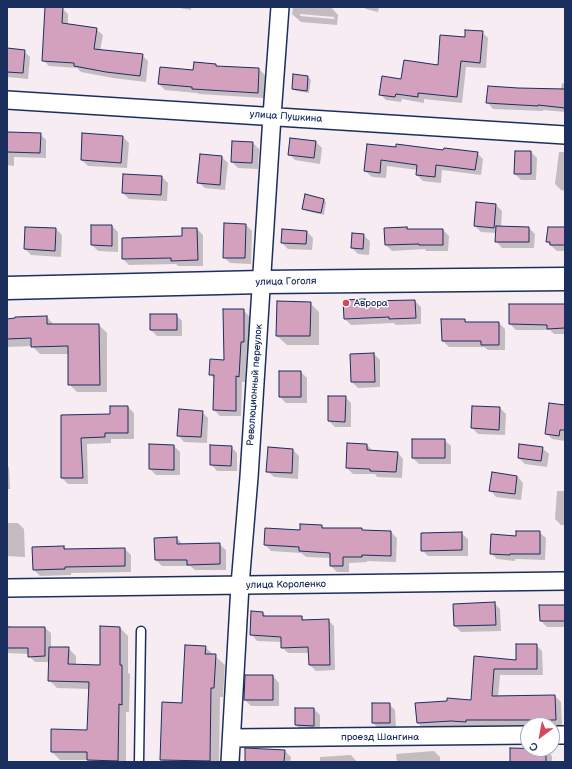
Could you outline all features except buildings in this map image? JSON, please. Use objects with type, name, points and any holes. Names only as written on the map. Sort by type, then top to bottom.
[{"type":"street","name":"Революционный переулок","points":[[230,762],[240,585],[249,477],[280,7]]},
{"type":"street","name":"улица Пушкина","points":[[7,100],[565,135]]},
{"type":"street","name":"улица Гоголя","points":[[7,288],[262,282],[565,279]]},
{"type":"street","name":"улица Короленко","points":[[7,588],[565,581]]},
{"type":"street","name":"проезд Шангина","points":[[232,738],[520,735]]},
{"type":"lane","points":[[139,762],[141,632]]},
{"type":"place","name":"Аврора","points":[[346,303]]}]
